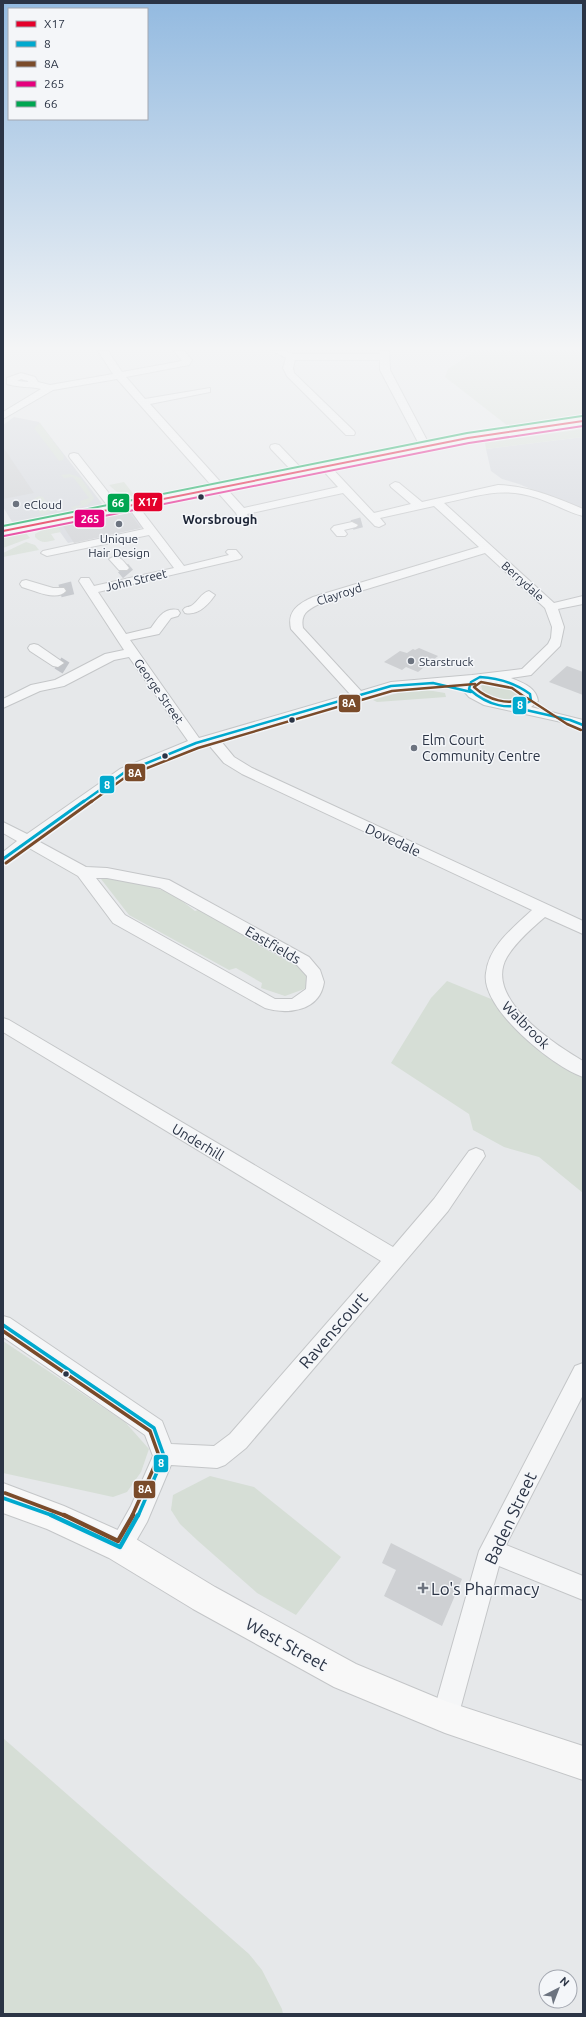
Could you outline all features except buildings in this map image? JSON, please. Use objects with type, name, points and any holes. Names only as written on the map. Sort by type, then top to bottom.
[{"type":"main road","points":[[3,531],[131,504],[430,445]]},
{"type":"main road","name":"West Street","points":[[3,1498],[53,1516],[120,1547],[204,1598],[345,1676],[390,1696],[445,1717],[583,1763]]},
{"type":"street","points":[[182,445],[243,516],[346,489]]},
{"type":"street","points":[[275,447],[298,471]]},
{"type":"street","points":[[74,456],[115,508]]},
{"type":"street","points":[[324,466],[376,520]]},
{"type":"street","points":[[395,486],[420,506]]},
{"type":"street","points":[[341,534],[336,529],[376,520],[420,506],[498,488],[526,490],[583,513]]},
{"type":"street","name":"Berrydale","points":[[436,502],[551,607],[558,627],[556,642],[554,646],[526,672]]},
{"type":"street","name":"John Street","points":[[131,504],[180,570]]},
{"type":"street","points":[[47,553],[64,544],[151,531]]},
{"type":"street","name":"Clayroyd","points":[[359,696],[297,629],[294,620],[298,612],[317,600],[486,549]]},
{"type":"street","name":"John Street","points":[[85,586],[125,570],[180,570],[236,557],[232,552]]},
{"type":"street","points":[[26,584],[52,592],[60,591]]},
{"type":"street","name":"George Street","points":[[85,586],[196,743]]},
{"type":"street","points":[[189,610],[196,608],[209,595]]},
{"type":"street","points":[[551,607],[583,600]]},
{"type":"street","points":[[123,638],[155,631],[167,615],[174,614]]},
{"type":"street","points":[[34,648],[67,669]]},
{"type":"street","points":[[4,702],[36,688],[59,683],[67,669],[132,652]]},
{"type":"street","points":[[3,859],[125,772],[196,743],[401,684],[475,679],[526,672],[525,684],[530,701],[517,708]]},
{"type":"street","points":[[493,677],[528,692],[577,722]]},
{"type":"street","points":[[472,692],[469,685],[475,679]]},
{"type":"street","points":[[433,683],[472,692],[504,706],[577,722]]},
{"type":"street","name":"Dovedale","points":[[211,739],[229,760],[247,771],[583,928]]},
{"type":"street","name":"Eastfields","points":[[3,827],[84,872],[119,919],[271,1004],[288,1006],[300,1002],[311,996],[317,985],[315,974],[303,961],[164,884],[107,873],[84,872]]},
{"type":"street","name":"Walbrook","points":[[542,910],[498,958],[493,976],[500,998],[511,1014],[531,1034],[555,1054],[583,1070]]},
{"type":"street","name":"Underhill","points":[[3,1024],[336,1225],[394,1258]]},
{"type":"street","name":"Ravenscourt","points":[[164,1456],[174,1454],[217,1457],[238,1441],[441,1205],[476,1156]]},
{"type":"street","points":[[3,1325],[154,1428],[164,1456],[139,1514],[120,1547]]},
{"type":"street","name":"Baden Street","points":[[445,1717],[491,1551],[583,1373]]},
{"type":"street","points":[[491,1551],[583,1588]]},
{"type":"shaded area","points":[[3,445],[57,445],[107,510],[128,507],[145,527],[68,543],[50,518],[14,525],[3,507]]},
{"type":"shaded area","points":[[47,445],[56,445],[64,456],[63,460],[59,461]]},
{"type":"shaded area","points":[[485,445],[517,445],[486,449]]},
{"type":"shaded area","points":[[517,445],[583,445],[583,511],[519,484],[502,479],[491,471],[486,449]]},
{"type":"shaded area","points":[[70,474],[81,478],[94,498],[88,505],[73,509],[71,507],[81,505],[80,501],[89,498],[73,477],[64,478],[61,475]]},
{"type":"shaded area","points":[[124,482],[135,496],[121,494],[109,485]]},
{"type":"shaded area","points":[[39,496],[43,497],[52,511],[42,515],[39,512],[40,508],[34,499]]},
{"type":"shaded area","points":[[58,527],[61,532],[51,534],[55,540],[42,542],[35,537],[35,534],[42,530]]},
{"type":"shaded area","points":[[26,533],[30,538],[3,548],[3,538]]},
{"type":"shaded area","points":[[26,542],[35,545],[39,550],[3,557],[3,553]]},
{"type":"shaded area","points":[[485,683],[494,683],[506,686],[516,690],[522,697],[515,702],[504,700],[483,692],[481,686]]},
{"type":"shaded area","points":[[415,688],[445,693],[446,697],[377,702],[373,700]]},
{"type":"shaded area","points":[[107,876],[145,884],[173,894],[195,911],[201,909],[259,939],[258,945],[291,963],[295,960],[310,979],[307,988],[285,996],[261,988],[262,983],[236,968],[229,970],[129,915],[101,879]]},
{"type":"shaded area","points":[[447,981],[496,1001],[550,1057],[583,1077],[583,1193],[539,1157],[504,1147],[473,1130],[469,1114],[391,1063],[431,998]]},
{"type":"shaded area","points":[[3,1341],[125,1422],[149,1449],[141,1472],[127,1492],[113,1497],[3,1473]]},
{"type":"shaded area","points":[[210,1476],[254,1487],[341,1557],[296,1615],[257,1593],[180,1524],[171,1510],[173,1495]]},
{"type":"shaded area","points":[[3,1738],[249,1954],[262,1970],[282,2009],[283,2014],[3,2014]]},
{"type":"tunnel","points":[[352,525],[363,522]]},
{"type":"tunnel","points":[[123,568],[128,574]]},
{"type":"tunnel","points":[[60,591],[76,587]]},
{"type":"tunnel","points":[[58,663],[66,668]]},
{"type":"transit line","name":"66","points":[[3,526],[406,445]]},
{"type":"transit line","name":"X17","points":[[3,531],[432,445]]},
{"type":"transit line","name":"265","points":[[4,536],[458,445]]},
{"type":"transit line","name":"8","points":[[480,677],[493,678],[513,684],[530,694],[531,701],[523,705],[507,707],[490,703],[475,695],[469,689],[471,682],[480,677]]},
{"type":"transit line","name":"8A","points":[[481,682],[499,684],[518,690],[526,698],[513,702],[506,702],[491,698],[474,687],[481,682]]},
{"type":"transit line","name":"8","points":[[3,859],[125,772],[196,743],[391,686],[433,683],[471,692]]},
{"type":"transit line","name":"8A","points":[[6,863],[127,776],[163,761],[198,748],[392,691],[475,684]]},
{"type":"transit line","name":"8A","points":[[527,698],[567,724],[581,730]]},
{"type":"transit line","name":"8","points":[[517,708],[570,720],[583,725]]},
{"type":"transit line","name":"8","points":[[3,1325],[154,1428],[164,1456],[139,1514],[120,1547],[53,1516],[3,1498]]},
{"type":"transit line","name":"8A","points":[[3,1331],[150,1431],[159,1456],[135,1512],[118,1541],[55,1511],[5,1493]]},
{"type":"place","name":"eCloud","points":[[16,504]]},
{"type":"place","name":"Unique Hair Design","points":[[119,524]]},
{"type":"place","name":"Starstruck","points":[[411,661]]},
{"type":"place","name":"Elm Court Community Centre","points":[[414,748]]},
{"type":"place","name":"Lo's Pharmacy","points":[[423,1588]]},
{"type":"district","name":"Worsbrough","points":[[220,519]]}]
